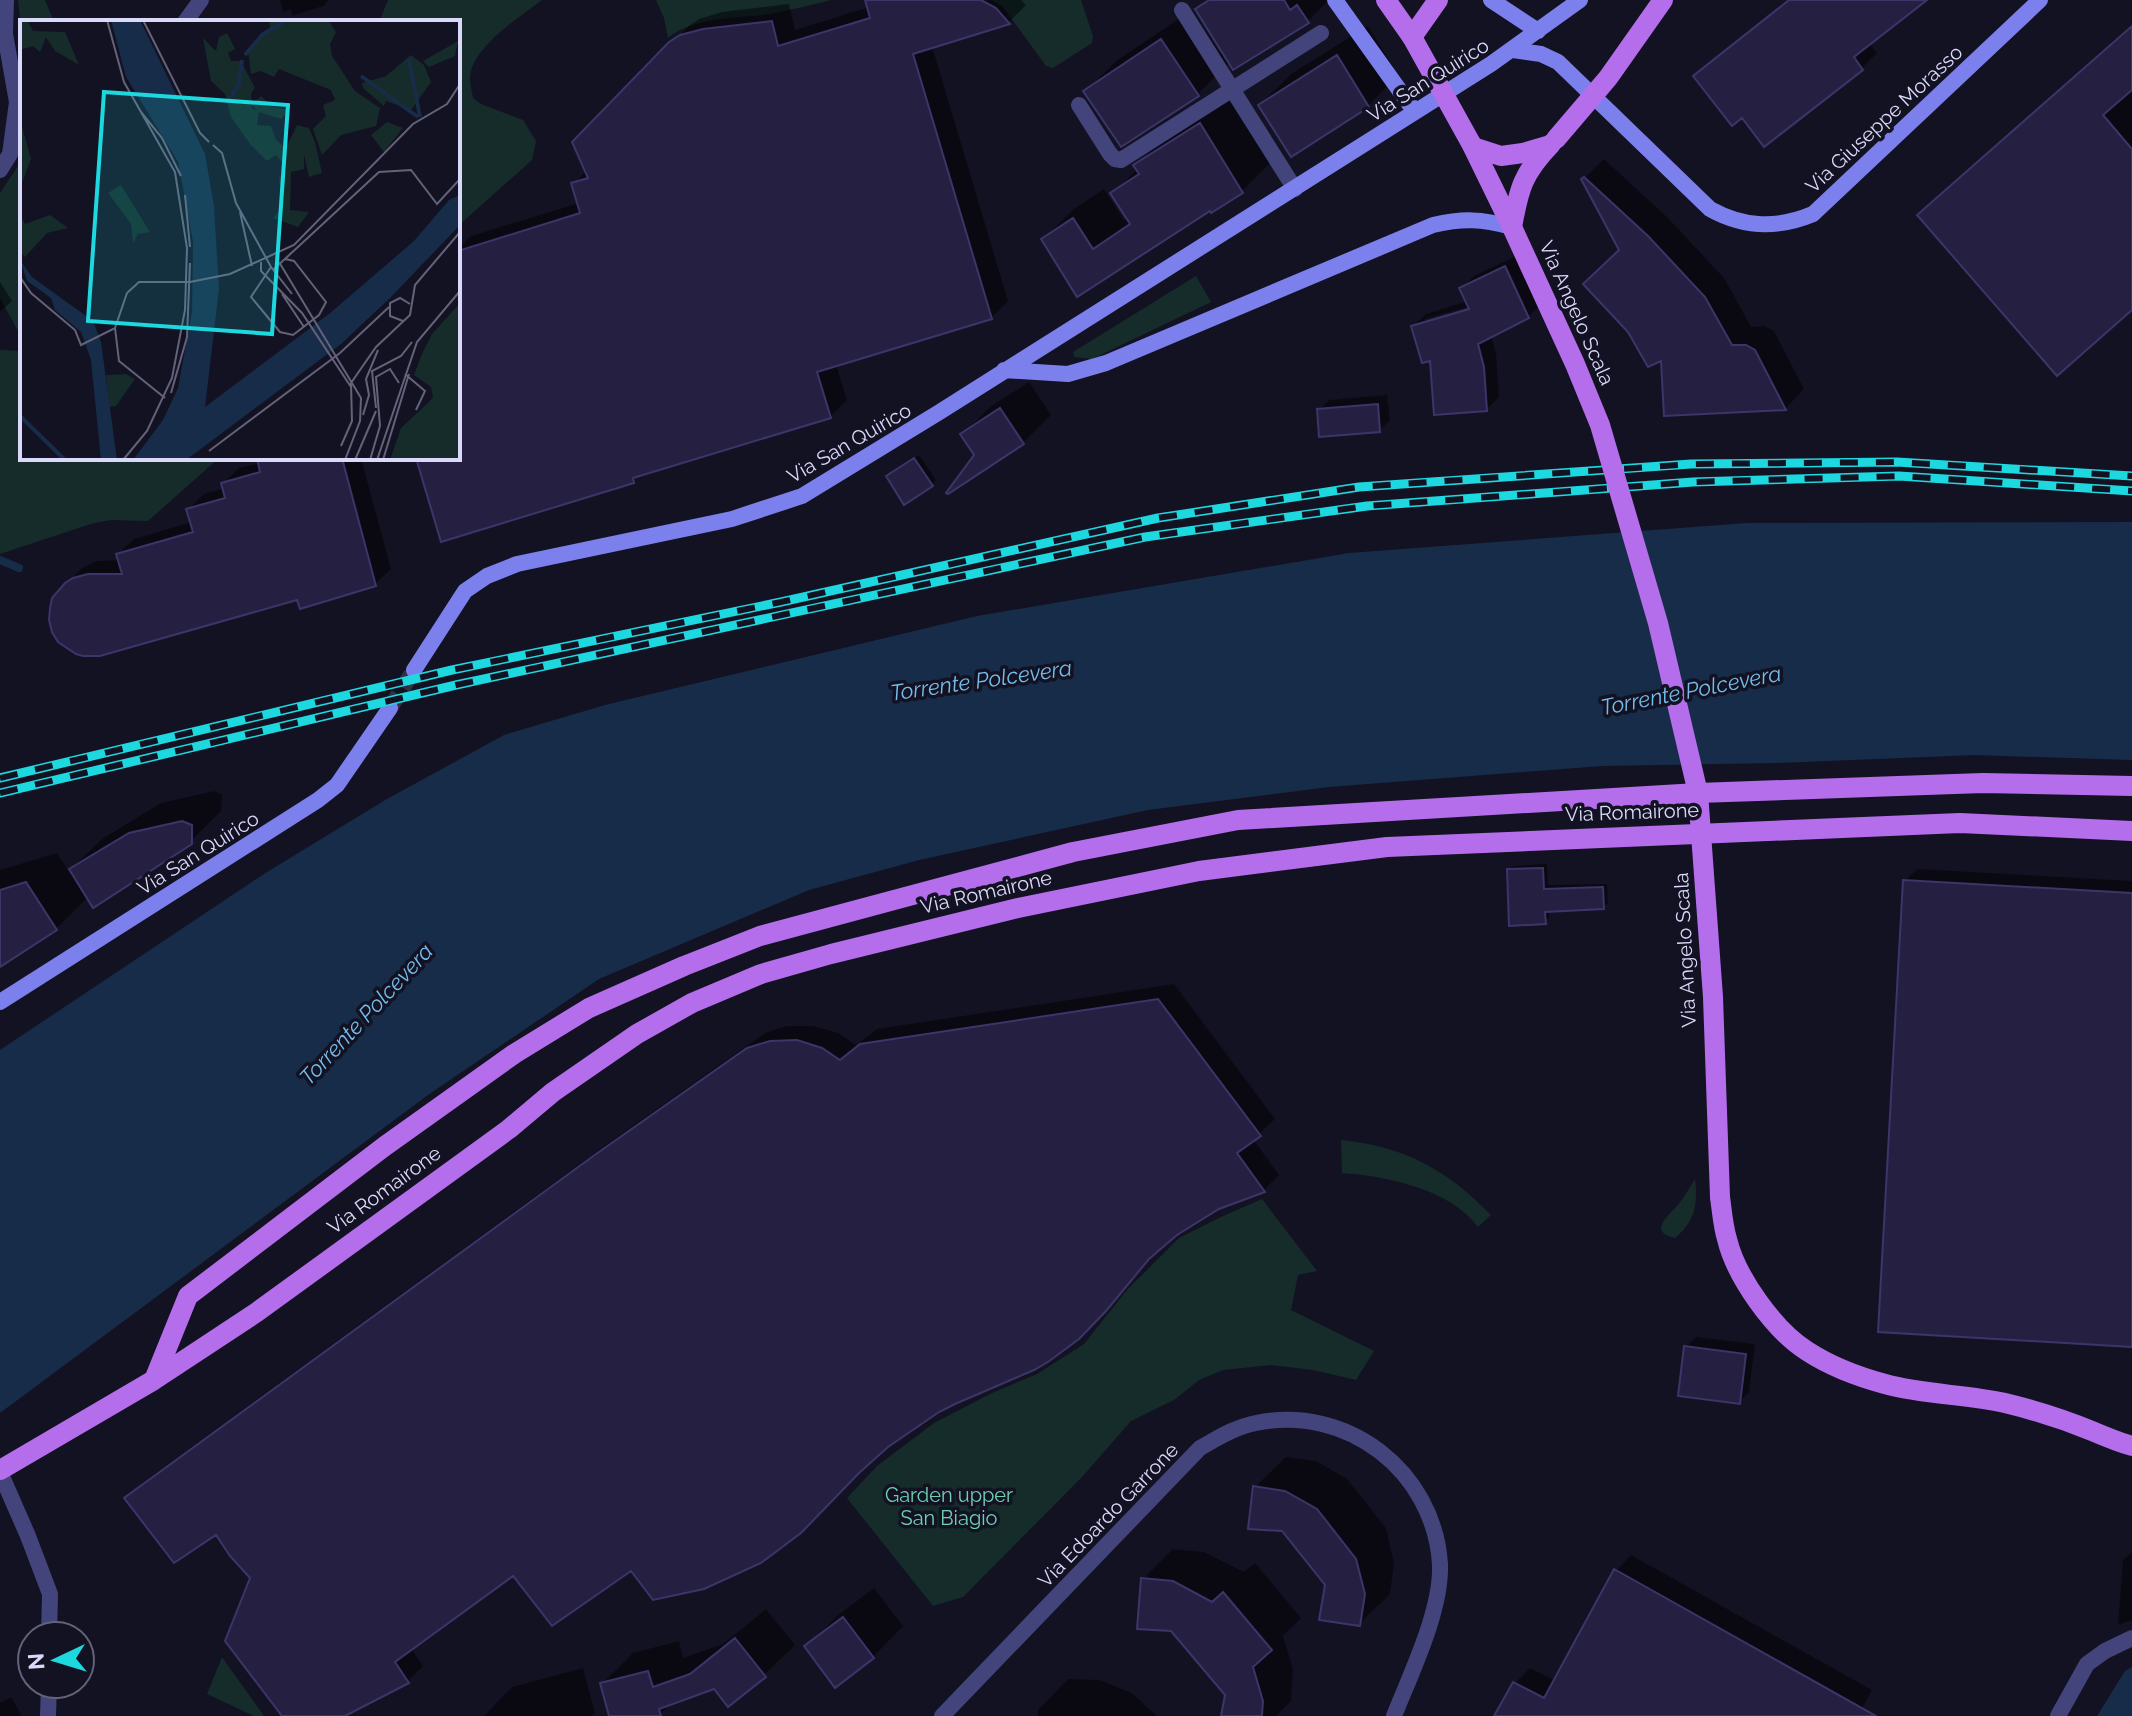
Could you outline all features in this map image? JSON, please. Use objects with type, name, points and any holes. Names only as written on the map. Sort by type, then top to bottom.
[{"type":"main road","points":[[1335,0],[1415,112]]},
{"type":"main road","name":"Via Angelo Scala","points":[[1386,0],[1412,37],[1473,147],[1575,364],[1600,425],[1658,623],[1698,793],[1713,997],[1720,1197],[1727,1239],[1741,1274],[1754,1297],[1777,1325],[1806,1351],[1846,1371],[1887,1385],[2005,1403],[2123,1444],[2132,1459]]},
{"type":"main road","points":[[1412,37],[1438,0]]},
{"type":"main road","points":[[1491,0],[1538,31]]},
{"type":"main road","name":"Via San Quirico","points":[[414,670],[465,591],[487,576],[517,564],[732,519],[802,496],[1295,189],[1513,50],[1580,0]]},
{"type":"main road","points":[[1512,227],[1522,182],[1534,162],[1569,126],[1608,78],[1663,0]]},
{"type":"main road","name":"Via Giuseppe Morasso","points":[[1513,50],[1541,54],[1558,62],[1710,209],[1736,221],[1778,225],[1813,214],[2040,0]]},
{"type":"main road","points":[[1473,147],[1501,156],[1551,144]]},
{"type":"main road","name":"Via Angelo Scala","points":[[1004,370],[1068,374],[1106,363],[1433,225],[1485,220],[1512,227]]},
{"type":"main road","name":"Via San Quirico","points":[[0,1002],[318,800],[337,785],[390,708]]},
{"type":"main road","points":[[154,1380],[188,1296],[385,1146],[514,1054],[589,1008],[760,936],[1073,852],[1238,820],[1698,793],[1983,783],[2132,786]]},
{"type":"main road","name":"Via Romairone","points":[[0,1471],[154,1380],[257,1312],[509,1129],[553,1092],[637,1034],[692,1003],[761,974],[1018,908],[1199,871],[1387,847],[1960,823],[2132,831]]},
{"type":"street","points":[[0,170],[10,154],[17,102],[5,34],[6,0]]},
{"type":"street","points":[[186,20],[201,0]]},
{"type":"street","points":[[1182,10],[1295,189]]},
{"type":"street","points":[[1079,105],[1110,154],[1121,160],[1321,33]]},
{"type":"street","name":"Via Edoardo Garrone","points":[[942,1716],[1200,1448],[1229,1431],[1256,1423],[1295,1419],[1343,1430],[1379,1450],[1410,1481],[1429,1515],[1437,1540],[1439,1586],[1435,1607],[1394,1716]]},
{"type":"street","points":[[0,1471],[50,1594],[49,1620]]},
{"type":"street","points":[[2058,1716],[2087,1664],[2132,1638]]},
{"type":"green space","points":[[18,0],[45,0],[53,20],[20,20]]},
{"type":"green space","points":[[388,0],[542,0],[487,45],[472,67],[470,79],[473,98],[523,120],[536,141],[532,160],[460,224],[460,20],[380,20]]},
{"type":"green space","points":[[656,0],[831,0],[770,14],[703,22],[668,38]]},
{"type":"green space","points":[[992,0],[1081,0],[1093,36],[1092,43],[1053,68],[1046,66],[1003,7]]},
{"type":"green space","points":[[20,163],[18,331],[0,298],[0,193]]},
{"type":"green space","points":[[1196,276],[1211,302],[1092,359],[1074,357],[1073,352]]},
{"type":"green space","points":[[0,350],[20,351],[20,460],[217,460],[148,521],[94,523],[0,554]]},
{"type":"green space","points":[[1341,1140],[1386,1148],[1424,1163],[1458,1185],[1491,1215],[1478,1227],[1466,1214],[1434,1194],[1397,1181],[1342,1173]]},
{"type":"green space","points":[[1695,1179],[1696,1197],[1691,1219],[1675,1238],[1667,1235],[1661,1228],[1662,1224]]},
{"type":"green space","name":"Garden upper San Biagio","points":[[1262,1199],[1317,1271],[1298,1275],[1291,1310],[1374,1351],[1356,1380],[1271,1365],[1223,1370],[1199,1380],[1174,1400],[1131,1421],[1082,1477],[963,1597],[933,1606],[847,1498],[877,1466],[934,1423],[1037,1374],[1084,1344],[1127,1290],[1179,1238]]},
{"type":"green space","points":[[222,1657],[264,1716],[254,1716],[207,1694]]},
{"type":"water","name":"Torrente Polcevera","points":[[2132,522],[2132,760],[1975,755],[1602,766],[1329,787],[1148,810],[919,860],[809,890],[599,979],[428,1095],[0,1413],[0,1050],[267,872],[387,799],[504,735],[605,705],[977,616],[1349,553],[1747,523]]},
{"type":"water","points":[[2132,1667],[2132,1716],[2097,1716],[2125,1671]]},
{"type":"building","points":[[865,0],[981,0],[996,8],[1010,24],[913,54],[992,319],[817,372],[831,418],[633,478],[634,483],[441,542],[417,460],[460,460],[460,250],[580,213],[571,183],[588,178],[572,142],[669,42],[680,35],[703,29],[772,21],[778,46],[870,18]]},
{"type":"building","points":[[1209,0],[1284,0],[1290,10],[1297,5],[1309,23],[1233,70],[1195,9]]},
{"type":"building","points":[[1789,0],[1927,0],[1854,57],[1863,70],[1764,147],[1742,118],[1732,126],[1693,76]]},
{"type":"building","points":[[2132,26],[2132,90],[2103,115],[2132,149],[2132,310],[2057,376],[1917,215]]},
{"type":"building","points":[[1161,39],[1199,96],[1121,147],[1083,91]]},
{"type":"building","points":[[1337,55],[1369,107],[1291,157],[1258,105]]},
{"type":"building","points":[[1200,123],[1243,193],[1077,297],[1041,239],[1073,218],[1093,249],[1130,224],[1110,193],[1139,174],[1133,165]]},
{"type":"building","points":[[1584,177],[1648,236],[1705,297],[1732,345],[1746,345],[1755,350],[1786,410],[1664,416],[1661,361],[1648,367],[1628,332],[1583,284],[1619,250],[1581,179]]},
{"type":"building","points":[[1505,266],[1529,318],[1478,344],[1484,367],[1487,411],[1434,415],[1430,361],[1422,363],[1411,326],[1469,309],[1459,288]]},
{"type":"building","points":[[1378,404],[1380,432],[1319,437],[1317,409]]},
{"type":"building","points":[[1000,408],[1024,444],[946,493],[974,455],[960,434]]},
{"type":"building","points":[[914,458],[933,486],[904,505],[886,476]]},
{"type":"building","points":[[257,460],[343,460],[376,586],[300,609],[297,600],[100,656],[76,654],[58,642],[49,620],[50,608],[52,598],[65,583],[88,574],[122,574],[116,554],[193,532],[186,509],[225,498],[221,483],[260,472]]},
{"type":"building","points":[[182,821],[192,825],[192,844],[93,908],[69,869],[129,833]]},
{"type":"building","points":[[1543,868],[1544,889],[1603,887],[1604,909],[1545,912],[1546,924],[1509,926],[1507,869]]},
{"type":"building","points":[[1903,880],[2132,893],[2132,1347],[1878,1332]]},
{"type":"building","points":[[26,882],[57,930],[0,967],[0,890]]},
{"type":"building","points":[[1158,999],[1261,1136],[1237,1153],[1265,1192],[1219,1209],[1177,1235],[1149,1259],[1079,1339],[1048,1362],[939,1412],[888,1447],[801,1533],[761,1563],[704,1589],[653,1600],[631,1571],[552,1626],[513,1576],[395,1662],[409,1683],[345,1716],[282,1716],[225,1641],[250,1578],[216,1535],[174,1563],[124,1498],[596,1154],[747,1048],[770,1041],[797,1040],[822,1048],[840,1060],[860,1044]]},
{"type":"building","points":[[1684,1346],[1746,1354],[1740,1404],[1678,1396]]},
{"type":"building","points":[[1253,1486],[1285,1491],[1317,1509],[1356,1559],[1365,1594],[1360,1626],[1319,1620],[1325,1585],[1282,1531],[1248,1529]]},
{"type":"building","points":[[1614,1569],[1876,1716],[1494,1716],[1513,1682],[1544,1698]]},
{"type":"building","points":[[1141,1578],[1173,1581],[1212,1602],[1223,1592],[1272,1650],[1253,1667],[1263,1701],[1262,1716],[1221,1716],[1225,1695],[1171,1631],[1137,1629]]},
{"type":"building","points":[[843,1617],[874,1658],[835,1688],[804,1646]]},
{"type":"building","points":[[735,1638],[766,1677],[728,1707],[714,1689],[659,1709],[661,1716],[609,1716],[600,1683],[648,1671],[653,1687],[690,1674]]},
{"type":"waterway","points":[[0,560],[19,568]]},
{"type":"tunnel","points":[[390,708],[414,670]]},
{"type":"railway","points":[[0,778],[452,670],[781,602],[1158,518],[1359,487],[1691,464],[1897,462],[2132,476]]},
{"type":"railway","points":[[0,793],[456,685],[1145,537],[1367,506],[1693,482],[1899,476],[2132,491]]}]
